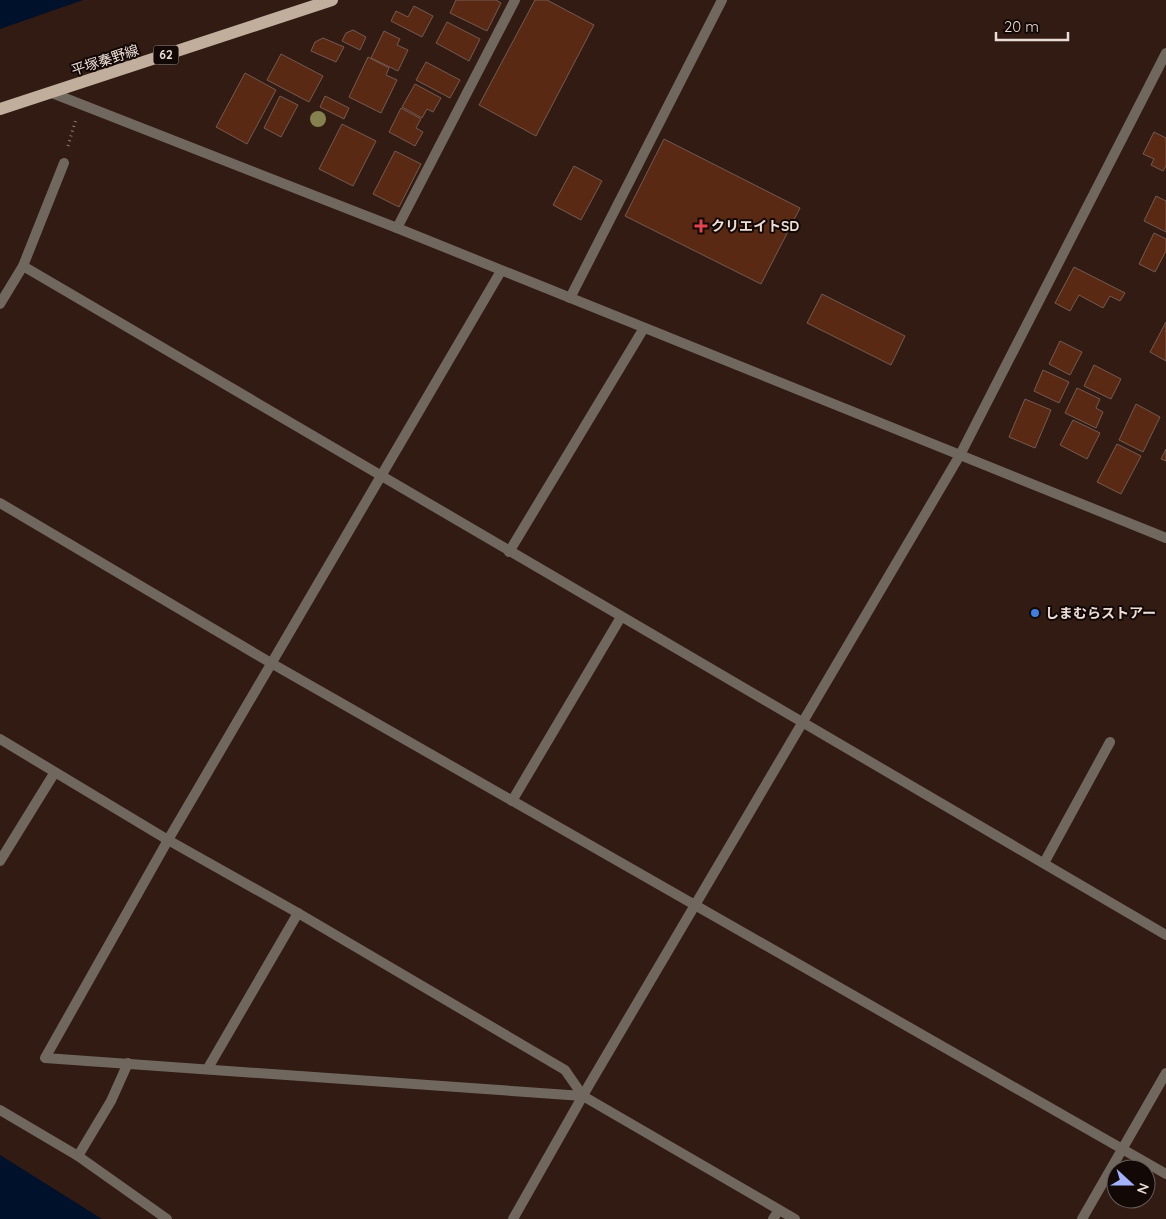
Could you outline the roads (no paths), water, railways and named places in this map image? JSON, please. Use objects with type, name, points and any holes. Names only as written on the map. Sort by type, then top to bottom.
[{"type":"main road","name":"平塚秦野線","points":[[0,109],[332,0]]},
{"type":"street","points":[[397,228],[516,0]]},
{"type":"street","points":[[570,298],[722,0]]},
{"type":"street","points":[[513,1219],[583,1096],[960,455],[1166,54]]},
{"type":"street","points":[[52,93],[397,228],[1166,538]]},
{"type":"street","points":[[0,304],[23,266],[64,163]]},
{"type":"street","points":[[23,266],[380,477],[1166,935]]},
{"type":"street","points":[[501,271],[168,840],[45,1058],[208,1068],[583,1096]]},
{"type":"street","points":[[509,552],[644,328]]},
{"type":"street","points":[[0,503],[271,664],[1166,1174]]},
{"type":"street","points":[[512,801],[621,617]]},
{"type":"street","points":[[0,739],[168,840],[298,913],[565,1070],[583,1096],[776,1214],[794,1219]]},
{"type":"street","points":[[1044,863],[1110,742]]},
{"type":"street","points":[[0,861],[54,772]]},
{"type":"street","points":[[208,1068],[298,913]]},
{"type":"street","points":[[78,1156],[111,1101],[128,1064]]},
{"type":"street","points":[[1082,1219],[1165,1078]]},
{"type":"street","points":[[0,1110],[78,1156],[167,1219]]},
{"type":"water","points":[[0,0],[83,0],[0,29]]},
{"type":"water","points":[[0,1155],[102,1219],[0,1219]]},
{"type":"place","name":"クリエイトSD","points":[[701,226]]},
{"type":"place","name":"しまむらストアー","points":[[1035,613]]}]
